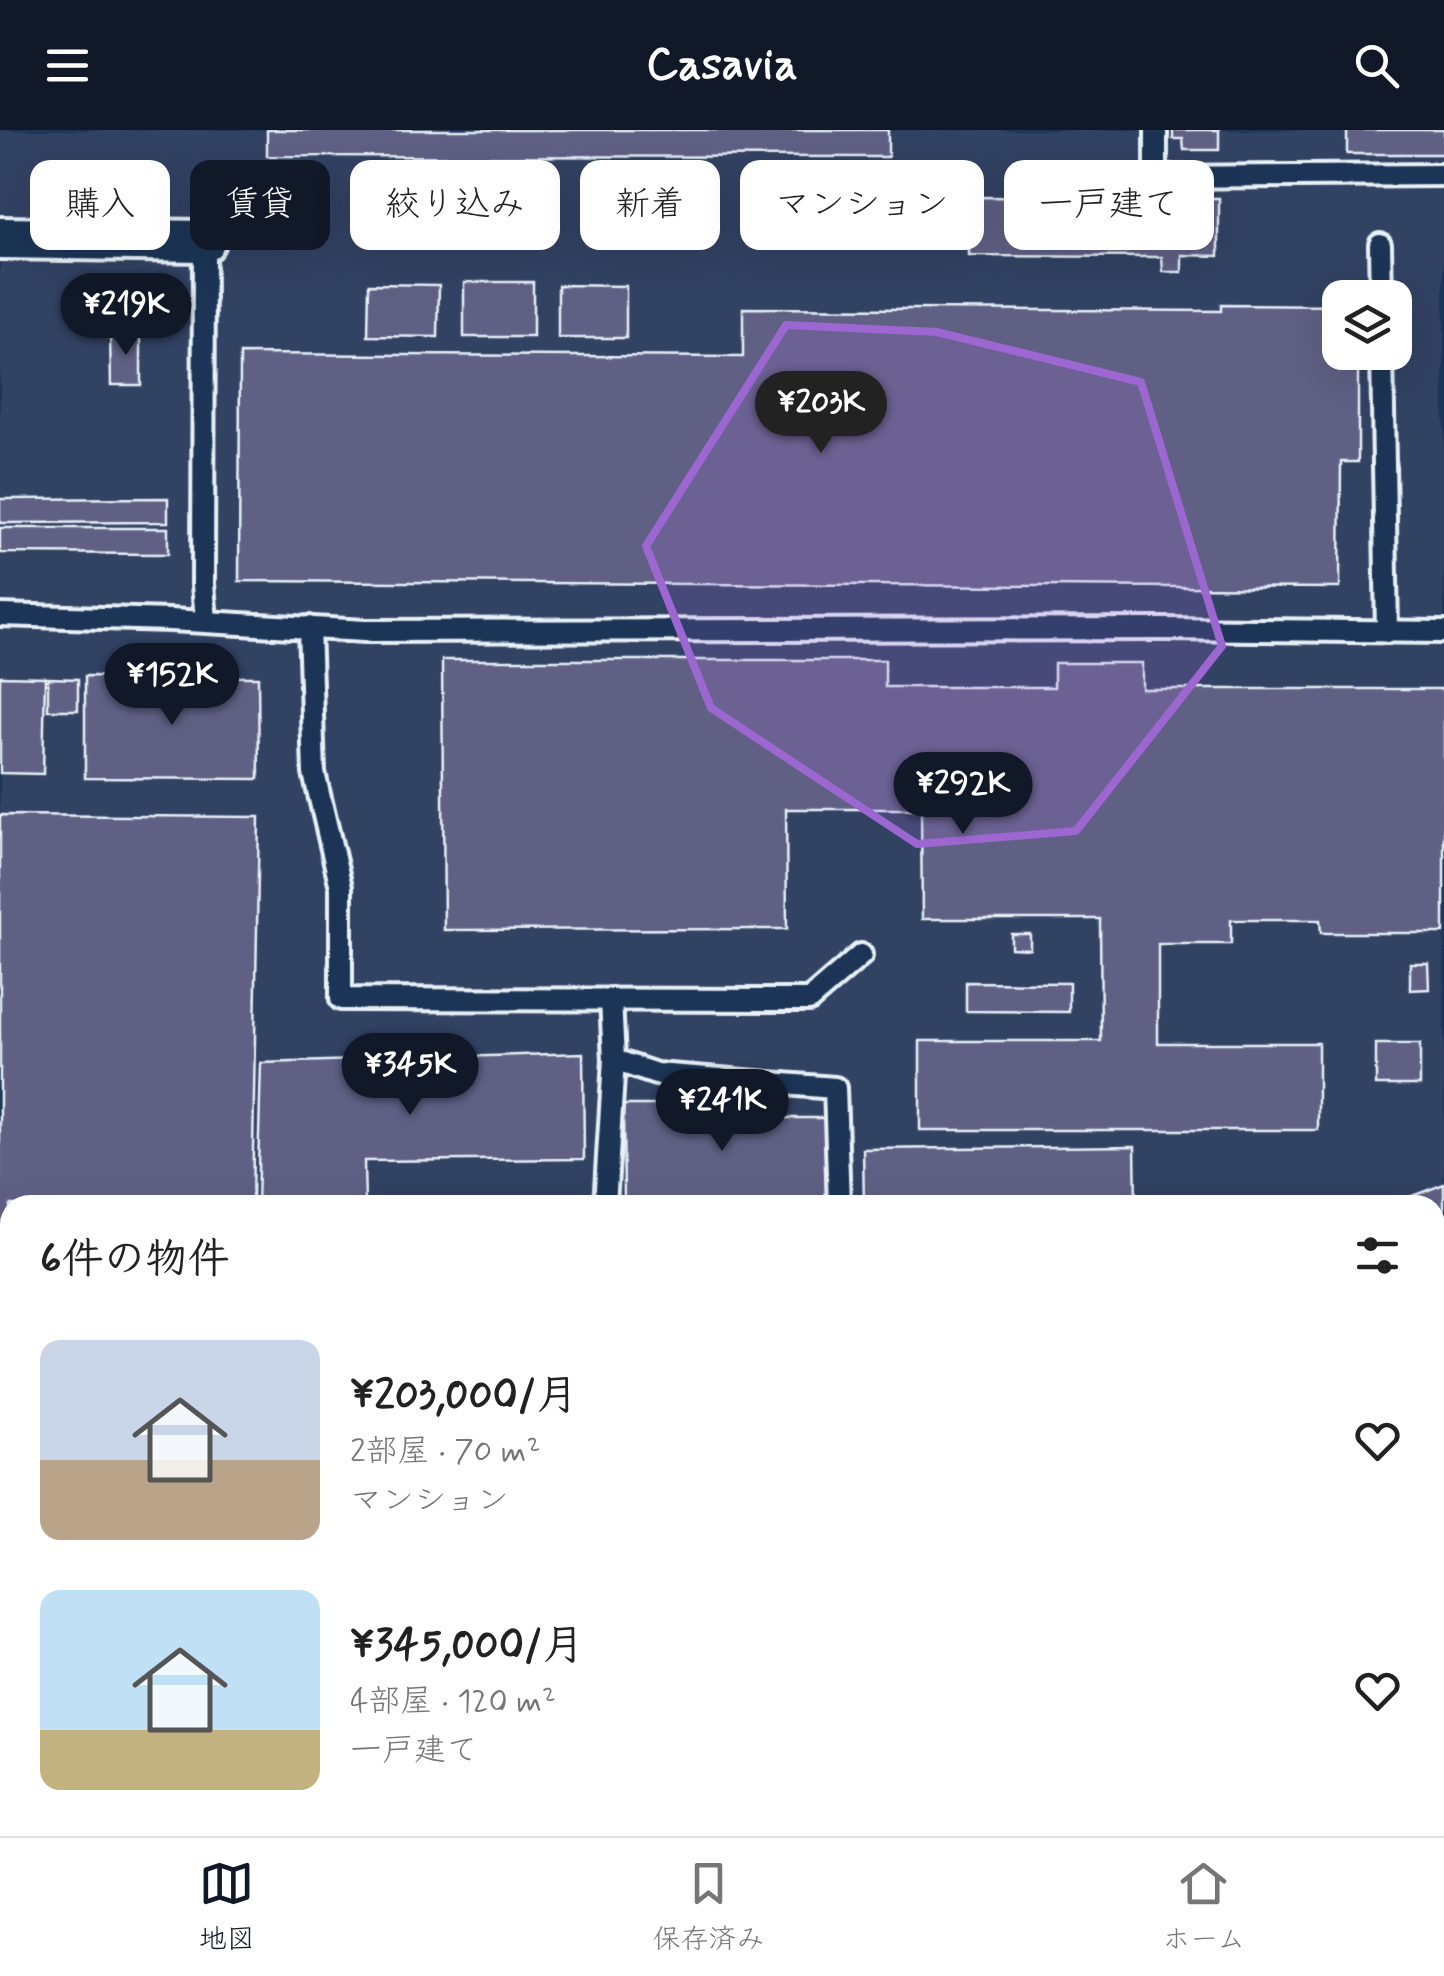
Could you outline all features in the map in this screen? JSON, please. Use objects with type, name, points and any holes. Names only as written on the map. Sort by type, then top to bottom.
[{"type":"street","points":[[0,238],[190,241]]},
{"type":"lane","points":[[1156,130],[1156,176],[1444,175]]},
{"type":"lane","points":[[1380,244],[1380,280]]},
{"type":"lane","points":[[204,250],[206,621]]},
{"type":"lane","points":[[1382,370],[1387,632]]},
{"type":"lane","points":[[0,616],[206,621],[365,631],[1444,632]]},
{"type":"lane","points":[[310,628],[314,773],[341,888],[341,999],[810,1000],[861,955]]},
{"type":"lane","points":[[606,1195],[614,1060],[610,1000]]},
{"type":"lane","points":[[614,1060],[656,1074],[835,1088],[839,1195]]},
{"type":"highlighted area","points":[[786,325],[937,332],[1141,382],[1222,646],[1076,831],[917,844],[711,708],[646,546]]},
{"type":"shaded area","points":[[0,130],[1444,130],[1444,1195],[0,1195]]},
{"type":"building","points":[[267,130],[888,130],[888,157],[267,156]]},
{"type":"building","points":[[1173,130],[1219,130],[1219,150],[1184,150],[1183,139],[1173,139]]},
{"type":"building","points":[[1347,130],[1444,130],[1444,154],[1347,154]]},
{"type":"building","points":[[984,197],[1004,197],[1004,250],[1214,250],[1214,198],[1219,198],[1219,256],[1182,255],[1182,272],[1163,272],[1162,257],[969,256],[969,250],[984,250]]},
{"type":"building","points":[[464,282],[533,282],[533,337],[464,337]]},
{"type":"building","points":[[369,284],[439,285],[438,337],[368,336]]},
{"type":"building","points":[[558,285],[626,286],[626,338],[558,338]]},
{"type":"building","points":[[1221,305],[1322,306],[1322,370],[1358,370],[1358,462],[1341,462],[1340,588],[239,581],[240,354],[743,357],[743,308],[1221,311]]},
{"type":"building","points":[[110,331],[141,331],[141,385],[111,385]]},
{"type":"building","points":[[168,498],[168,522],[0,523],[0,499]]},
{"type":"building","points":[[0,528],[168,528],[168,554],[0,553]]},
{"type":"building","points":[[442,660],[885,660],[885,687],[1054,687],[1054,663],[1142,663],[1142,689],[1444,689],[1444,933],[1321,933],[1320,920],[1231,920],[1231,944],[1158,944],[1158,1043],[1318,1043],[1318,1130],[920,1130],[920,1041],[1101,1041],[1100,919],[922,919],[921,809],[786,809],[787,929],[444,930]]},
{"type":"building","points":[[0,676],[45,677],[43,774],[0,773]]},
{"type":"building","points":[[85,676],[258,677],[259,779],[85,778]]},
{"type":"building","points":[[48,678],[78,679],[78,710],[48,710]]},
{"type":"building","points":[[0,815],[259,817],[252,1195],[0,1195]]},
{"type":"building","points":[[1011,934],[1030,934],[1030,949],[1011,948]]},
{"type":"building","points":[[1410,963],[1428,963],[1429,989],[1410,990]]},
{"type":"building","points":[[966,982],[1069,983],[1069,1012],[966,1011]]},
{"type":"building","points":[[1376,1044],[1420,1044],[1420,1085],[1376,1085]]},
{"type":"building","points":[[583,1053],[584,1159],[364,1161],[365,1195],[257,1195],[261,1063]]},
{"type":"building","points":[[715,1092],[715,1100],[772,1099],[772,1106],[785,1105],[785,1118],[825,1118],[826,1195],[624,1195],[623,1105],[685,1105],[685,1093]]},
{"type":"building","points":[[1135,1146],[1136,1195],[864,1195],[863,1149]]},
{"type":"building","points":[[1444,1184],[1444,1195],[1415,1195]]}]
